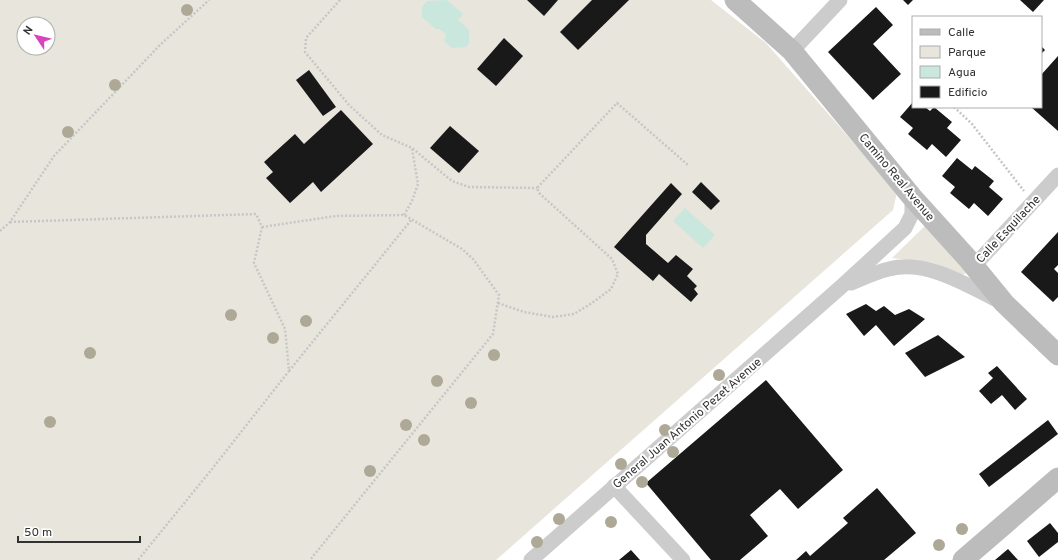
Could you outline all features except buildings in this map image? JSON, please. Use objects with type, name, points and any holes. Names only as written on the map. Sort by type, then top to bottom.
[{"type":"main road","name":"Camino Real Avenue","points":[[735,0],[792,51],[912,197],[974,266],[1004,303],[1058,355]]},
{"type":"main road","points":[[963,560],[1058,478]]},
{"type":"street","points":[[792,51],[840,0]]},
{"type":"street","name":"Calle Esquilache","points":[[974,266],[1058,175]]},
{"type":"street","name":"General Juan Antonio Pezet Avenue","points":[[531,560],[842,286],[905,228],[912,214],[912,197]]},
{"type":"street","name":"General Juan Antonio Pezet Avenue","points":[[842,286],[889,268],[914,267],[939,273],[1004,303]]},
{"type":"street","points":[[614,486],[683,560]]},
{"type":"path","points":[[0,230],[10,222],[54,156],[160,45],[209,0]]},
{"type":"path","points":[[340,0],[306,38],[305,52],[349,105],[382,135],[412,148],[452,181],[469,187],[536,188],[617,103],[688,165]]},
{"type":"path","points":[[955,108],[972,124],[1033,202]]},
{"type":"path","points":[[404,215],[412,201],[418,184],[412,148]]},
{"type":"path","points":[[498,304],[524,312],[553,318],[574,314],[611,289],[618,274],[612,260],[539,193],[536,188]]},
{"type":"path","points":[[10,222],[256,214],[262,228],[254,263],[285,329],[289,371]]},
{"type":"path","points":[[262,228],[336,216],[404,215],[412,218],[462,249],[473,259],[499,295],[493,334],[310,560]]},
{"type":"path","points":[[138,560],[412,218]]},
{"type":"green space","points":[[0,0],[711,0],[766,43],[897,192],[893,210],[496,560],[0,560]]},
{"type":"green space","points":[[928,223],[967,272],[963,275],[933,263],[892,258]]},
{"type":"water","points":[[447,0],[463,14],[458,20],[469,30],[469,43],[466,47],[452,48],[444,41],[446,34],[439,29],[436,29],[422,17],[422,7],[427,1]]},
{"type":"water","points":[[685,208],[715,235],[703,248],[673,221]]}]
